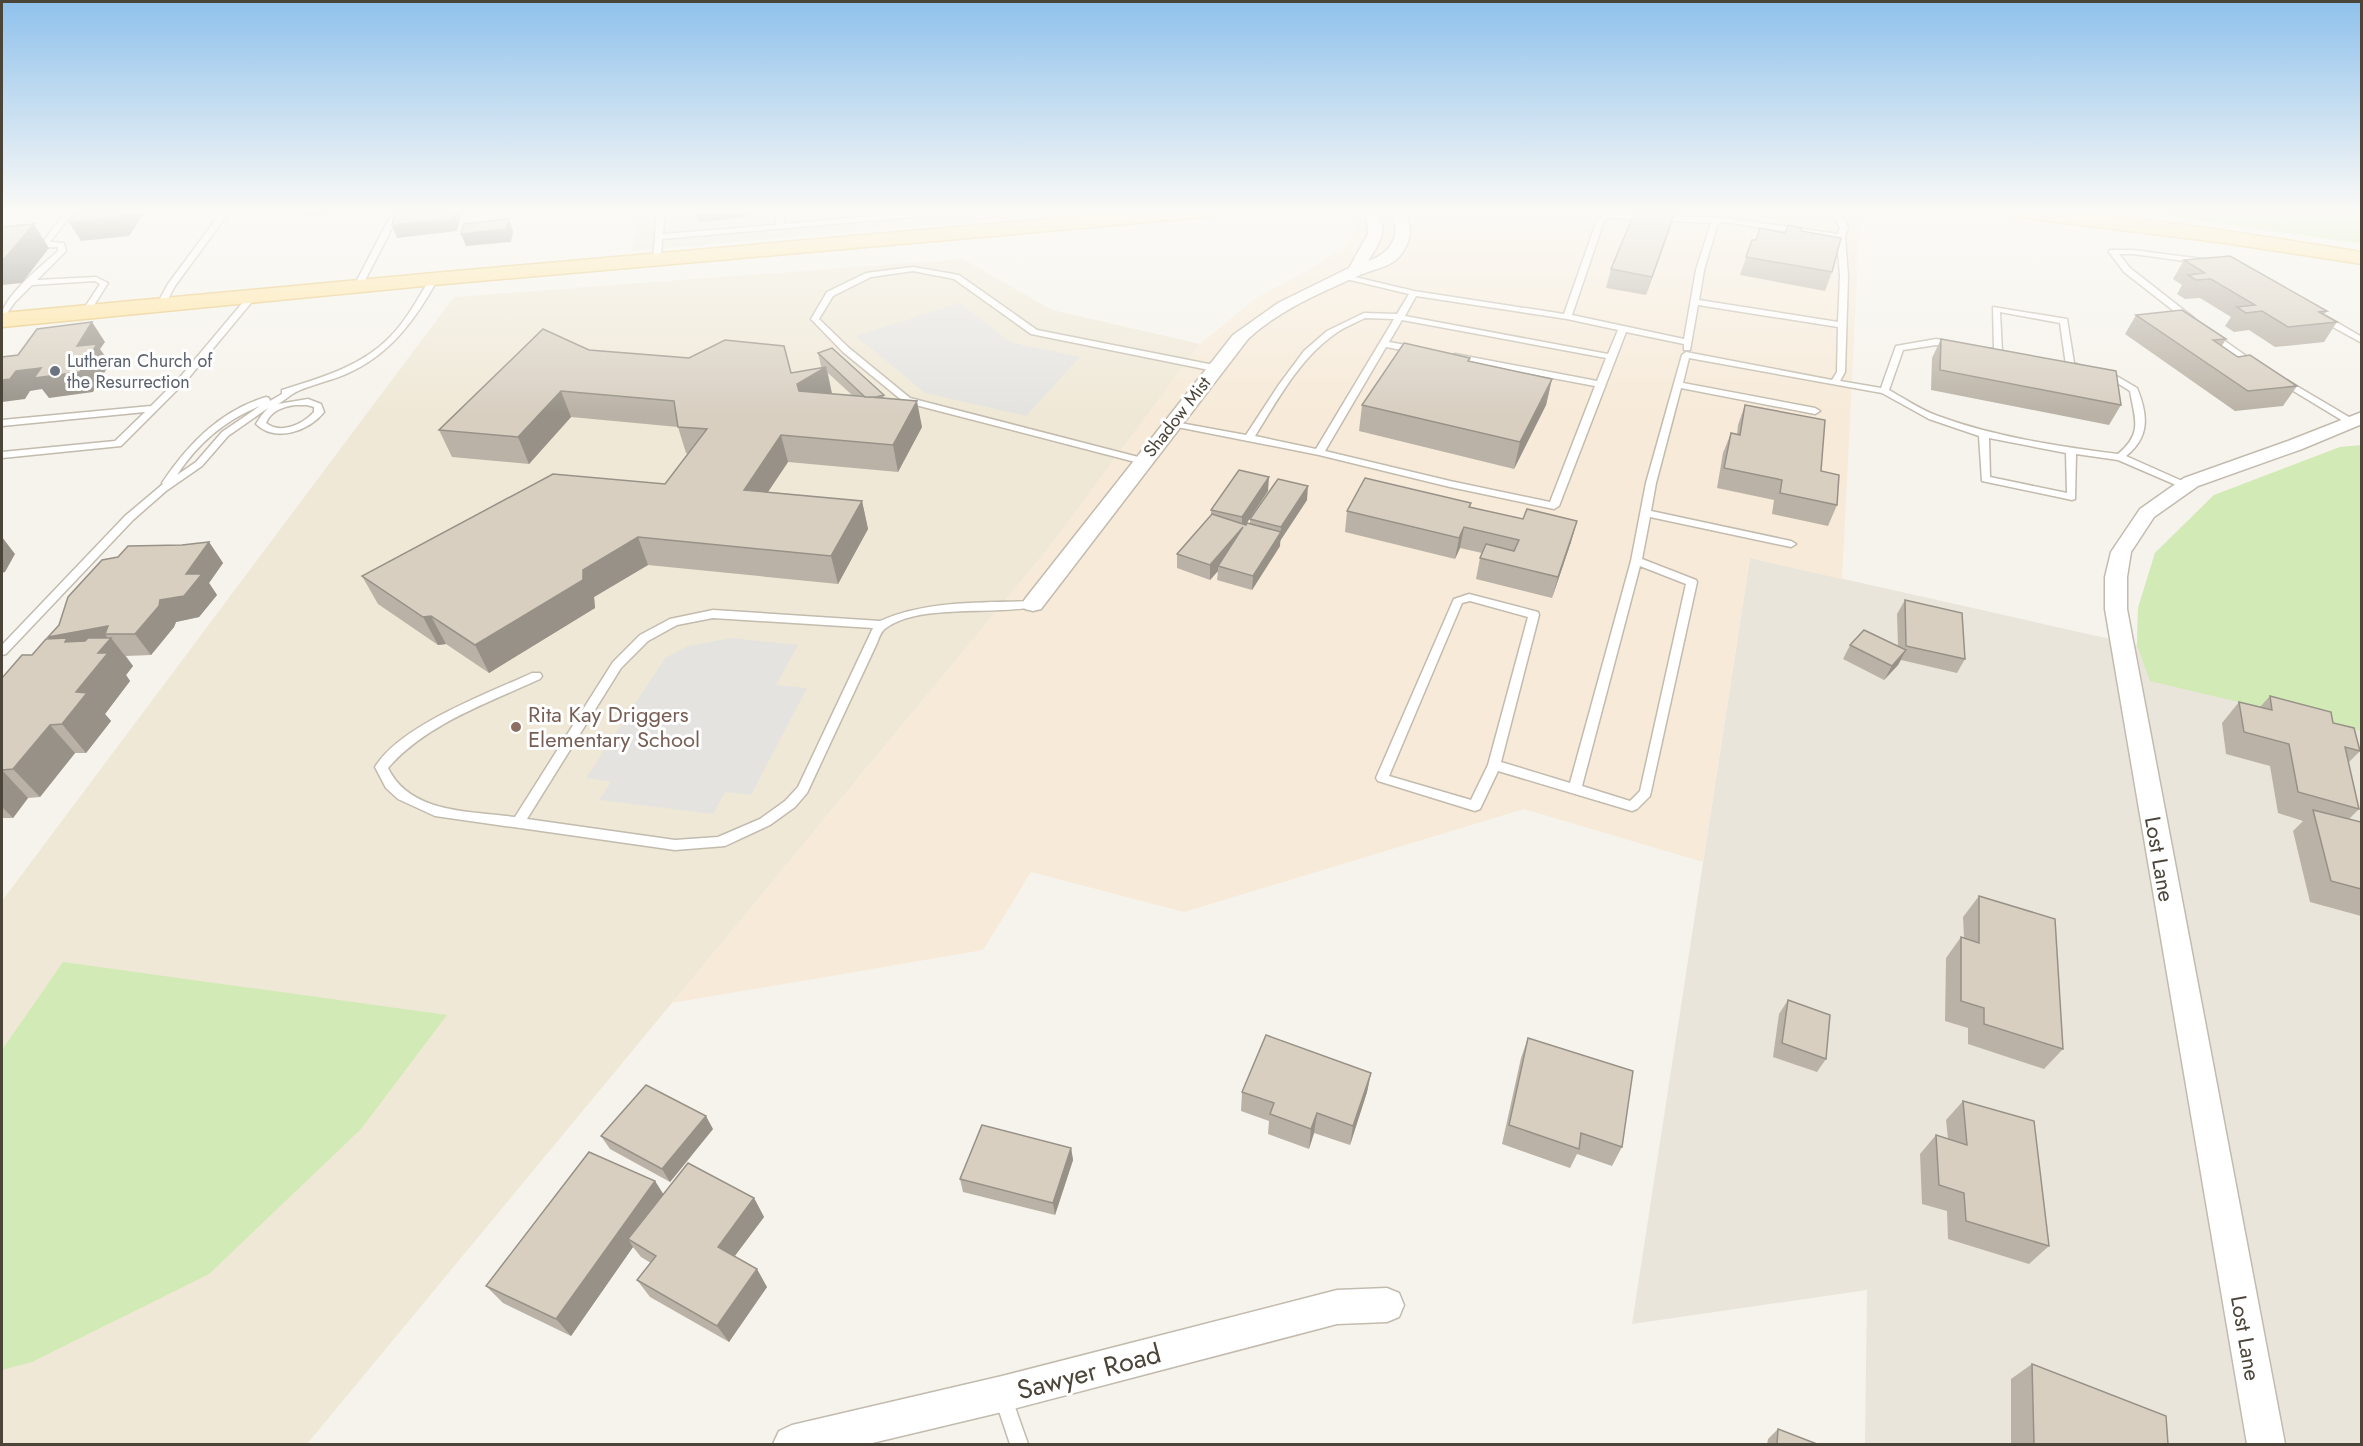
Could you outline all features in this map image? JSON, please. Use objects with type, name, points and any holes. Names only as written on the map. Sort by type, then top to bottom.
[{"type":"main road","points":[[2,320],[440,278]]},
{"type":"street","name":"Shadow Mist","points":[[1033,604],[1214,368],[1245,333],[1279,310],[1339,278]]},
{"type":"street","name":"Lost Lane","points":[[2266,1444],[2116,609],[2116,577],[2121,552],[2147,513],[2186,486],[2356,419]]},
{"type":"street","name":"Sawyer Road","points":[[792,1444],[1002,1394],[1337,1308],[1387,1305]]},
{"type":"lane","points":[[2,314],[35,278]]},
{"type":"lane","points":[[160,306],[177,278]]},
{"type":"lane","points":[[358,286],[362,278]]},
{"type":"lane","points":[[862,278],[830,294],[815,319],[846,350],[907,400],[1143,461]]},
{"type":"lane","points":[[958,278],[1034,332],[1214,368]]},
{"type":"lane","points":[[1368,278],[1414,293],[1567,317],[1688,342]]},
{"type":"lane","points":[[1567,317],[1581,278]]},
{"type":"lane","points":[[1575,789],[1636,561],[1645,513],[1686,355],[1699,278]]},
{"type":"lane","points":[[1834,383],[1841,372],[1844,278]]},
{"type":"lane","points":[[2138,278],[2229,350],[2260,368]]},
{"type":"lane","points":[[30,283],[96,279],[104,283],[85,313]]},
{"type":"lane","points":[[163,489],[184,455],[213,427],[240,410],[366,360],[391,341],[417,308],[434,279]]},
{"type":"lane","points":[[1319,452],[1414,293]]},
{"type":"lane","points":[[2,455],[118,444],[184,378],[252,297]]},
{"type":"lane","points":[[1695,302],[1843,325]]},
{"type":"lane","points":[[1998,352],[1996,309],[2064,321],[2070,365]]},
{"type":"lane","points":[[2316,313],[2361,341]]},
{"type":"lane","points":[[1249,438],[1282,386],[1307,353],[1330,333],[1364,315],[1399,317],[1612,357]]},
{"type":"lane","points":[[1172,423],[1319,452],[1450,484],[1554,506],[1623,328]]},
{"type":"lane","points":[[1884,391],[1899,348],[1936,342],[1967,347]]},
{"type":"lane","points":[[1384,344],[1430,352]]},
{"type":"lane","points":[[1977,349],[2008,354]]},
{"type":"lane","points":[[1441,355],[1600,384]]},
{"type":"lane","points":[[1686,355],[1884,391],[1932,417],[1984,434],[2120,458],[2186,486]]},
{"type":"lane","points":[[2060,363],[2109,374],[2134,390],[2141,428],[2136,445],[2120,458]]},
{"type":"lane","points":[[2270,374],[2356,419]]},
{"type":"lane","points":[[294,403],[314,404],[318,406],[319,412],[313,420],[292,429],[275,430],[263,427],[261,424],[264,415],[294,403],[315,382]]},
{"type":"lane","points":[[1678,385],[1815,411]]},
{"type":"lane","points":[[3,648],[129,518],[163,489],[199,464],[225,434],[292,390]]},
{"type":"lane","points":[[2,423],[154,408]]},
{"type":"lane","points":[[1984,434],[1985,479],[2072,497],[2071,451]]},
{"type":"lane","points":[[1645,513],[1791,544]]},
{"type":"lane","points":[[1494,765],[1632,806],[1646,793],[1692,582],[1636,561]]},
{"type":"lane","points":[[1469,597],[1534,615],[1494,765],[1475,806],[1383,778],[1458,601],[1469,597]]},
{"type":"lane","points":[[518,823],[617,665],[644,638],[675,622],[713,614],[881,625],[896,618],[950,609],[1033,604]]},
{"type":"lane","points":[[536,676],[447,718],[388,757],[381,767],[389,785],[406,799],[435,811],[675,845],[720,842],[765,822],[790,804],[803,790],[881,625]]},
{"type":"lane","points":[[1002,1394],[1018,1444]]},
{"type":"shaded area","name":"Rita Kay Driggers Elementary School","points":[[702,278],[997,278],[1052,310],[1200,344],[1045,552],[307,1444],[2,1444],[2,901],[454,297]]},
{"type":"shaded area","points":[[1292,278],[1857,278],[1842,579],[1750,558],[1703,862],[1524,809],[1184,912],[1031,872],[983,950],[672,1003],[1045,552],[1200,344],[1256,298]]},
{"type":"shaded area","points":[[959,303],[1012,343],[1080,357],[1026,416],[925,393],[856,336]]},
{"type":"shaded area","points":[[2345,448],[2361,454],[2361,1444],[1865,1444],[1867,1290],[1632,1324],[1750,558],[2137,645],[2138,608],[2155,553],[2214,495]]},
{"type":"shaded area","points":[[731,638],[798,645],[776,685],[807,688],[751,795],[725,792],[713,814],[599,800],[611,782],[586,778],[665,658],[688,646]]},
{"type":"green space","points":[[2361,445],[2361,731],[2150,681],[2137,645],[2138,608],[2155,553],[2214,495],[2340,447]]},
{"type":"green space","points":[[63,962],[447,1015],[361,1129],[209,1274],[32,1362],[2,1370],[2,1050]]},
{"type":"building","points":[[2194,278],[2270,278],[2327,311],[2319,312],[2337,322],[2288,327],[2262,311],[2246,313],[2237,307],[2255,305],[2211,279]]},
{"type":"building","points":[[2182,310],[2226,339],[2213,340],[2238,357],[2250,355],[2297,386],[2248,391],[2136,315]]},
{"type":"building","points":[[92,322],[77,346],[97,344],[80,372],[34,378],[41,368],[16,371],[10,379],[2,380],[2,357],[18,355],[37,329]]},
{"type":"building","points":[[543,329],[589,350],[689,358],[725,340],[784,346],[791,373],[826,367],[797,384],[799,391],[917,401],[893,445],[781,435],[744,490],[862,501],[831,556],[638,537],[583,570],[583,580],[475,645],[431,616],[423,617],[362,576],[553,474],[665,484],[707,429],[678,427],[674,401],[561,391],[518,437],[439,430]]},
{"type":"building","points":[[1941,339],[2116,371],[2121,405],[1940,370]]},
{"type":"building","points":[[1404,343],[1470,358],[1468,361],[1552,379],[1520,442],[1362,405]]},
{"type":"building","points":[[832,348],[884,395],[865,397],[818,353]]},
{"type":"building","points":[[1745,405],[1825,420],[1821,471],[1839,475],[1837,505],[1780,493],[1782,480],[1724,468],[1731,433],[1740,435]]},
{"type":"building","points":[[1239,470],[1269,477],[1242,517],[1211,510]]},
{"type":"building","points":[[1365,478],[1471,503],[1469,507],[1523,519],[1527,509],[1577,521],[1558,577],[1480,558],[1486,544],[1514,551],[1519,540],[1464,527],[1459,538],[1347,511]]},
{"type":"building","points":[[1278,479],[1308,486],[1281,527],[1250,519]]},
{"type":"building","points":[[1212,514],[1246,525],[1247,523],[1281,532],[1253,576],[1218,566],[1243,527],[1210,565],[1177,554]]},
{"type":"building","points":[[209,542],[186,574],[202,574],[184,596],[160,600],[159,606],[135,634],[105,634],[108,626],[48,637],[59,625],[68,597],[102,560],[118,557],[128,546]]},
{"type":"building","points":[[1905,600],[1962,613],[1965,659],[1906,646]]},
{"type":"building","points":[[1864,630],[1906,650],[1892,666],[1850,645]]},
{"type":"building","points":[[67,638],[65,642],[85,641],[88,638],[111,638],[98,653],[108,653],[76,692],[87,693],[62,724],[50,725],[13,769],[2,770],[2,678],[22,655],[32,655],[46,639]]},
{"type":"building","points":[[2270,696],[2331,712],[2333,723],[2354,728],[2360,751],[2345,747],[2359,809],[2298,792],[2289,744],[2244,732],[2239,702],[2272,710]]},
{"type":"building","points":[[2313,810],[2361,822],[2361,889],[2331,881]]},
{"type":"building","points":[[1979,896],[2055,919],[2063,1049],[1984,1024],[1984,1008],[1961,1001],[1961,937],[1979,943]]},
{"type":"building","points":[[1788,1000],[1830,1015],[1826,1059],[1782,1043]]},
{"type":"building","points":[[1266,1035],[1371,1073],[1353,1126],[1317,1113],[1311,1129],[1270,1114],[1274,1103],[1242,1092]]},
{"type":"building","points":[[1528,1038],[1633,1071],[1622,1147],[1581,1133],[1579,1149],[1509,1125]]},
{"type":"building","points":[[646,1085],[706,1116],[662,1169],[601,1136]]},
{"type":"building","points":[[1963,1101],[2034,1121],[2049,1246],[1966,1221],[1964,1193],[1939,1185],[1936,1135],[1967,1145]]},
{"type":"building","points":[[982,1125],[1071,1148],[1053,1203],[960,1179]]},
{"type":"building","points":[[589,1152],[655,1181],[556,1319],[486,1286]]},
{"type":"building","points":[[688,1163],[754,1198],[718,1247],[757,1269],[717,1326],[637,1280],[656,1256],[628,1239]]},
{"type":"building","points":[[2032,1364],[2166,1416],[2168,1444],[2034,1444]]},
{"type":"building","points":[[1778,1429],[1817,1444],[1777,1444]]},
{"type":"place","name":"Lutheran Church of the Resurrection","points":[[55,371]]},
{"type":"place","name":"Rita Kay Driggers Elementary School","points":[[516,727]]}]
